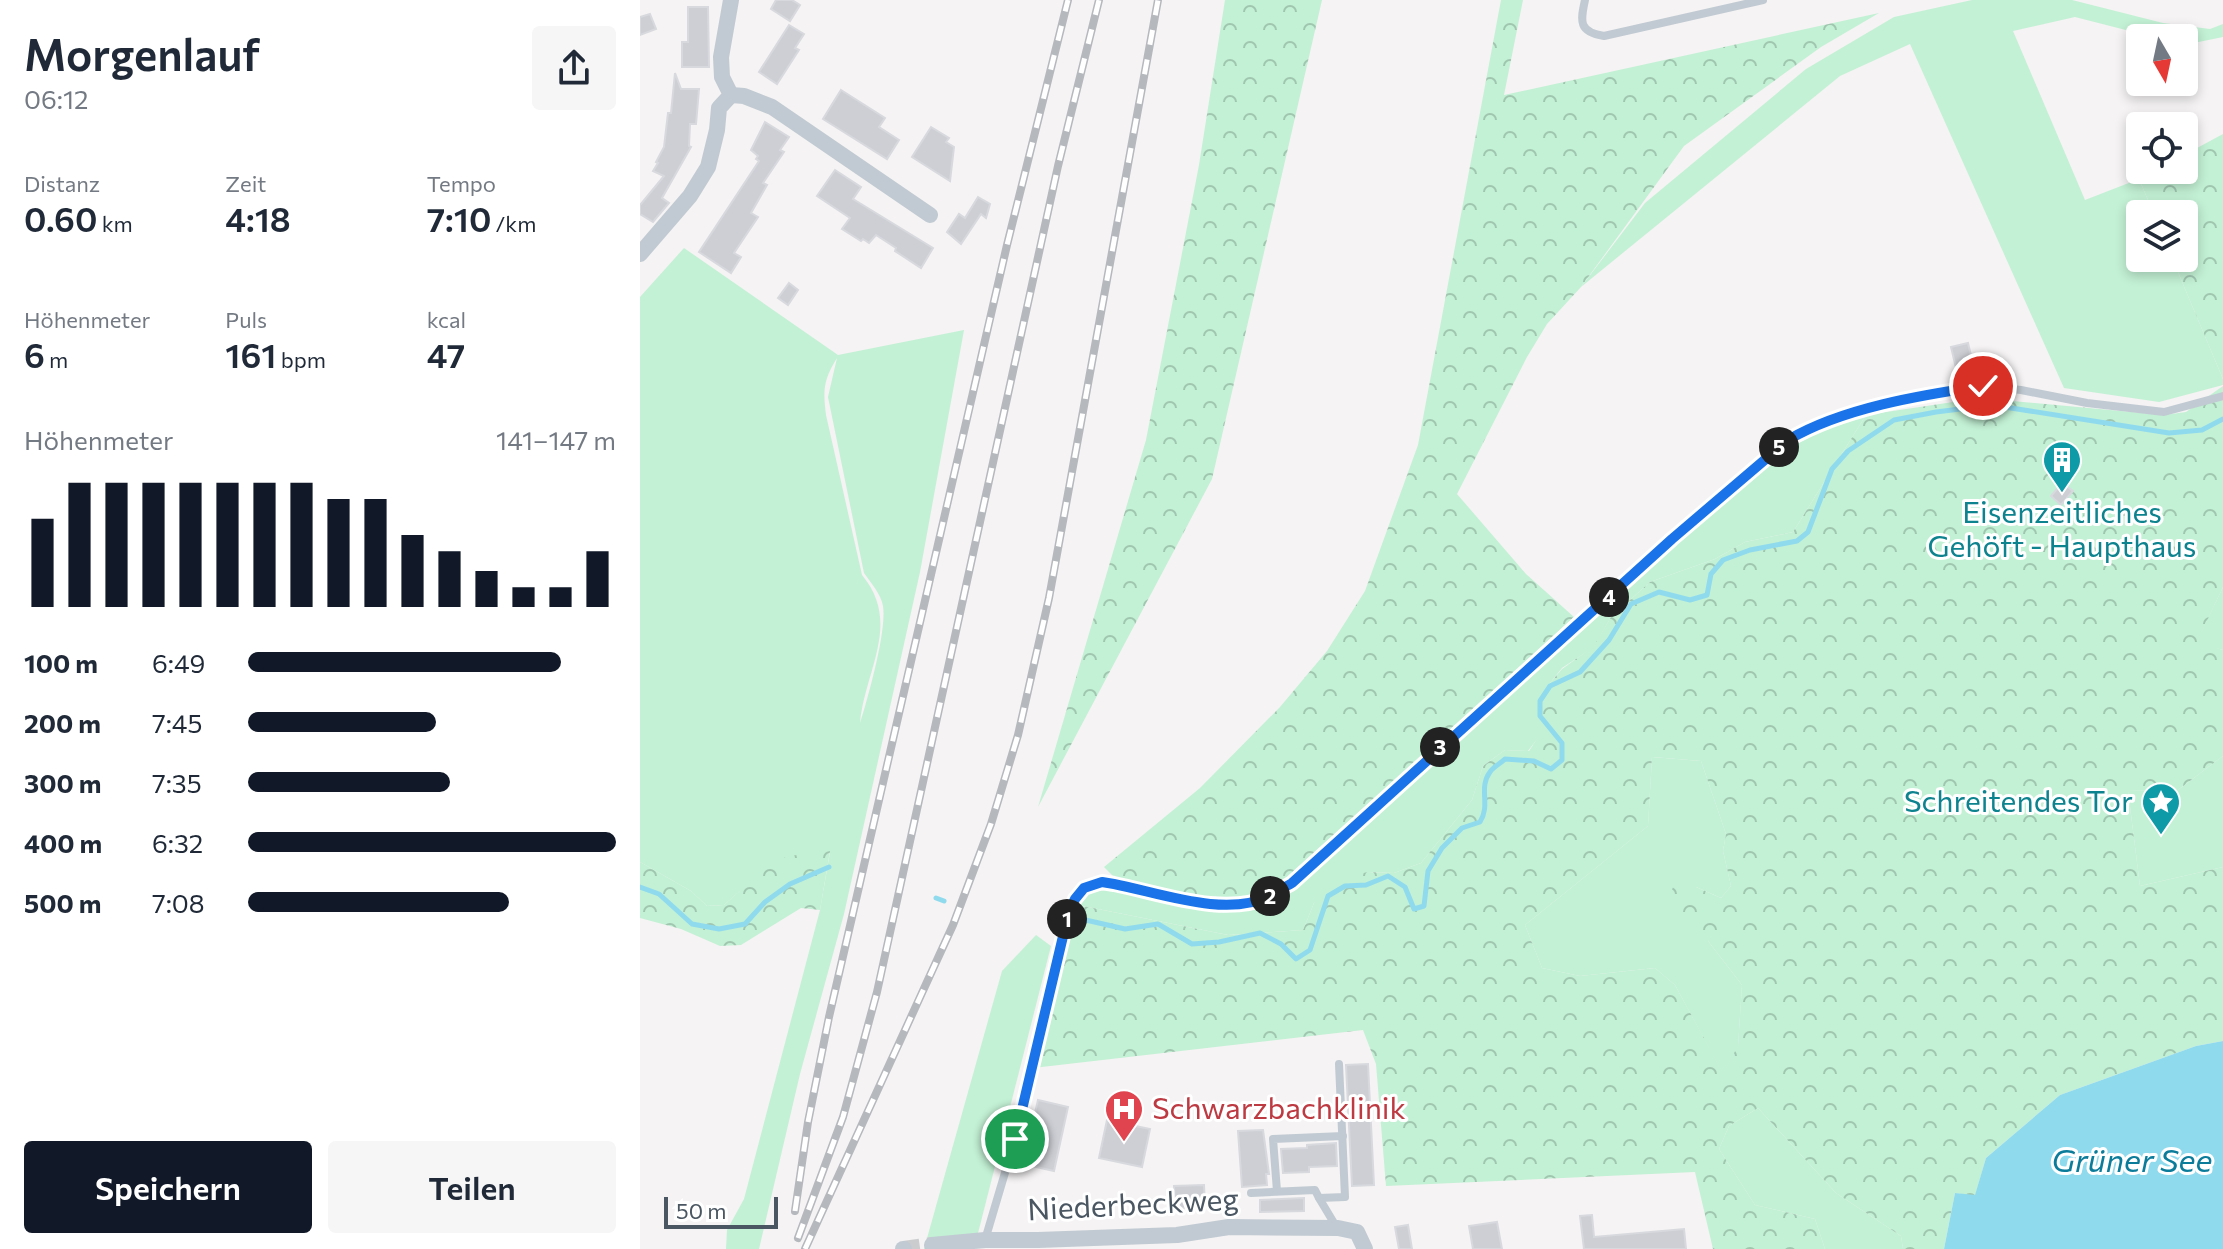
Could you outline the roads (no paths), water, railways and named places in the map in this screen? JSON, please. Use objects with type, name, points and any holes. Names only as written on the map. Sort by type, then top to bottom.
[{"type":"street","points":[[731,0],[721,57],[722,77],[731,95]]},
{"type":"street","points":[[731,95],[744,96],[772,107],[930,215]]},
{"type":"street","points":[[640,254],[690,196],[708,167],[719,108],[731,95]]},
{"type":"street","name":"Niederbeckweg","points":[[932,1245],[985,1240],[1177,1235],[1229,1227],[1338,1228],[1357,1232],[1365,1249]]},
{"type":"lane","points":[[1585,0],[1581,18],[1583,27],[1593,34],[1604,36],[1763,0]]},
{"type":"lane","points":[[985,1240],[1015,1139],[1066,922],[1075,899],[1084,888],[1102,882],[1214,906],[1240,905],[1268,897],[1292,883],[1672,539],[1774,451],[1803,431],[1872,407],[1983,386],[2164,412],[2223,396]]},
{"type":"lane","points":[[1319,1198],[1345,1197],[1339,1064]]},
{"type":"lane","name":"Niederbeckweg","points":[[1277,1191],[1273,1139],[1343,1136]]},
{"type":"lane","name":"Niederbeckweg","points":[[1251,1193],[1315,1190],[1319,1198]]},
{"type":"lane","points":[[1319,1198],[1338,1228]]},
{"type":"water","name":"Grüner See","points":[[2223,1041],[2223,1249],[1944,1249],[1955,1193],[1975,1195],[1986,1158],[2060,1095],[2196,1046]]},
{"type":"waterway","points":[[1077,918],[1125,929],[1158,924],[1192,944],[1260,933],[1281,944],[1296,959],[1310,950],[1328,896],[1345,886],[1366,885],[1388,876],[1405,887],[1414,909],[1424,906],[1428,871],[1442,848],[1462,828],[1480,822],[1483,816],[1485,784],[1491,770],[1505,759],[1534,761],[1551,769],[1562,760],[1562,743],[1540,716],[1540,701],[1550,686],[1580,672],[1609,640],[1631,604],[1659,592],[1690,600],[1707,595],[1711,574],[1723,560],[1750,550],[1797,541],[1808,532],[1832,469],[1848,451],[1894,420],[1992,405],[2169,433],[2202,430],[2223,419]]},
{"type":"waterway","points":[[640,887],[659,894],[692,924],[719,929],[745,924],[765,902],[790,884],[829,867]]},
{"type":"waterway","points":[[936,898],[944,901]]},
{"type":"tunnel","points":[[904,1249],[932,1245]]},
{"type":"railway","points":[[795,1211],[808,1122],[829,1017],[1007,245],[1068,0]]},
{"type":"railway","points":[[798,1238],[843,1117],[877,992],[1058,166],[1099,0]]},
{"type":"railway","points":[[805,1249],[953,925],[991,824],[1018,735],[1049,598],[1158,0]]},
{"type":"place","name":"Eisenzeitliches Gehöft - Haupthaus","points":[[2062,494]]},
{"type":"place","name":"Schreitendes Tor","points":[[2161,836]]},
{"type":"place","name":"Schwarzbachklinik","points":[[1124,1143]]}]
